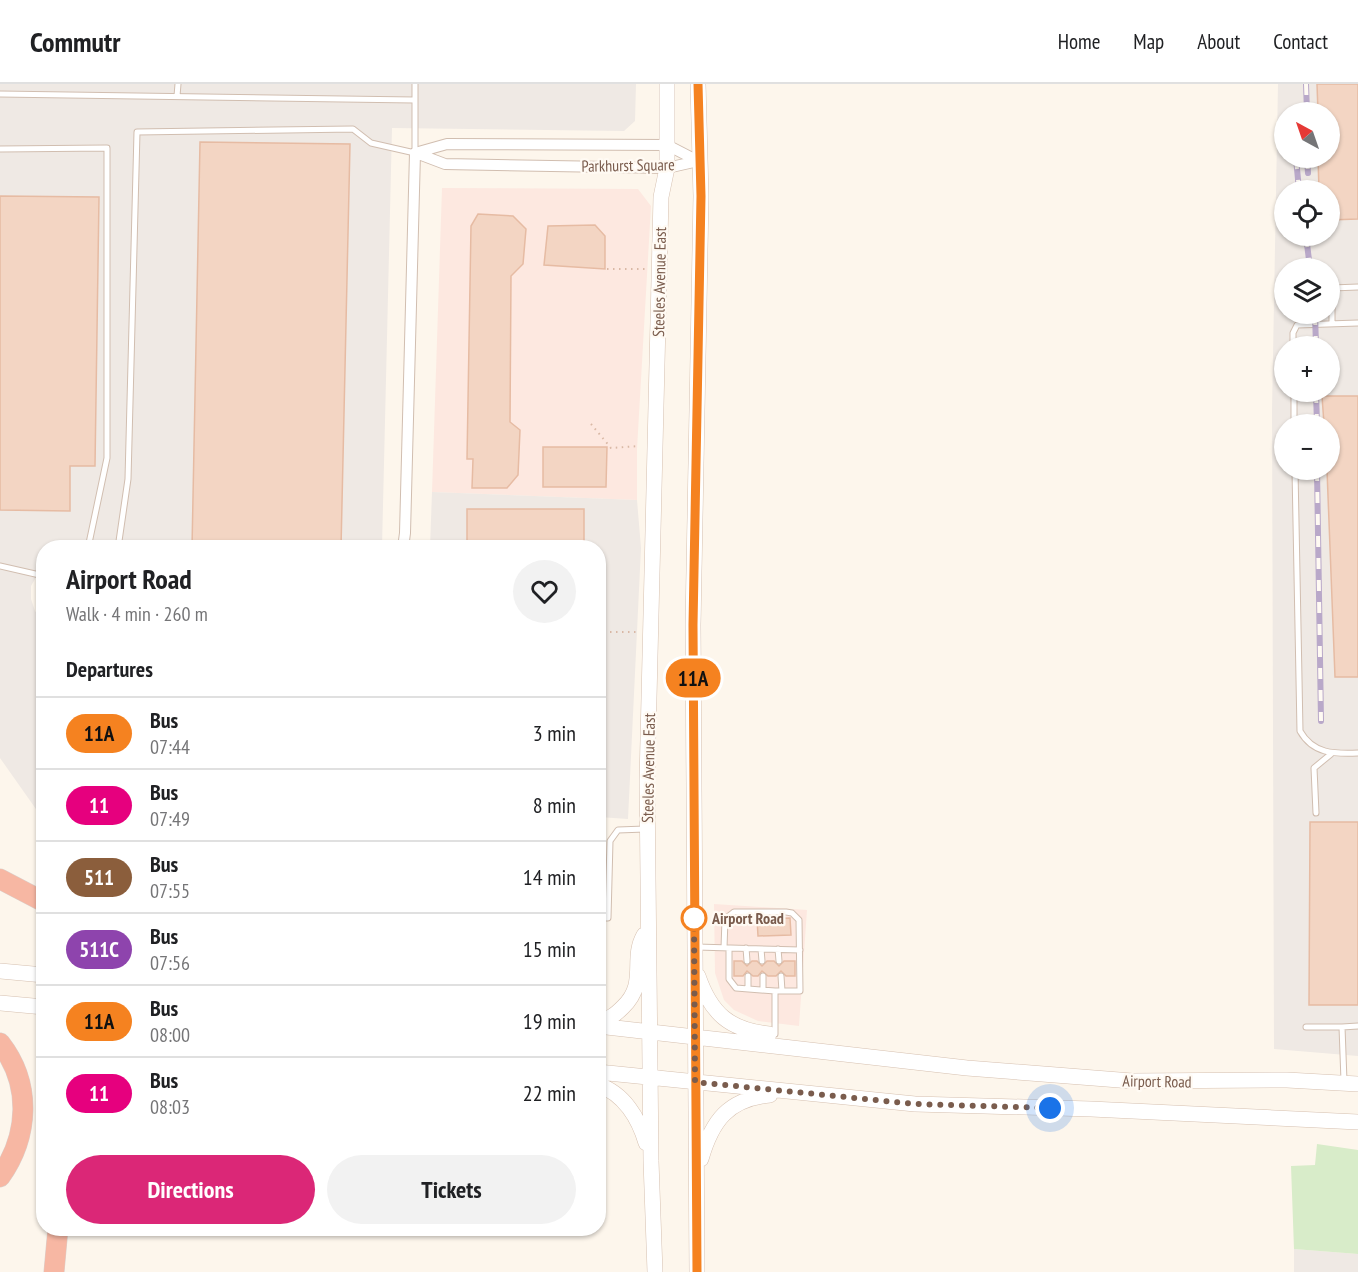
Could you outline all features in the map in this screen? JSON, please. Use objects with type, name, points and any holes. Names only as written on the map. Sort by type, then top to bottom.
[{"type":"highway","points":[[0,879],[36,898]]},
{"type":"highway","points":[[0,1043],[18,1077],[24,1118],[16,1150],[0,1177]]},
{"type":"highway","points":[[54,1272],[57,1236]]},
{"type":"main road","name":"Steeles Avenue East","points":[[655,1272],[651,1161],[648,829],[661,197],[668,168],[667,84]]},
{"type":"main road","points":[[697,1272],[693,625],[701,196],[698,161],[698,84]]},
{"type":"main road","points":[[606,1018],[615,1015],[637,988],[639,945],[649,927]]},
{"type":"main road","points":[[695,954],[707,999],[723,1018],[743,1030],[787,1035],[807,1048]]},
{"type":"main road","points":[[0,971],[36,974]]},
{"type":"main road","points":[[0,1003],[36,1006]]},
{"type":"main road","name":"Airport Road","points":[[606,1027],[968,1068],[1132,1081],[1287,1080],[1351,1083]]},
{"type":"main road","name":"Airport Road","points":[[606,1073],[915,1104],[1091,1109],[1358,1122]]},
{"type":"main road","points":[[606,1089],[616,1094],[641,1125],[651,1161]]},
{"type":"main road","points":[[696,1173],[708,1133],[730,1109],[753,1097],[796,1093]]},
{"type":"street","name":"Parkhurst Square","points":[[416,153],[447,144],[668,145],[698,161]]},
{"type":"street","name":"Parkhurst Square","points":[[416,153],[445,164],[668,168],[698,161]]},
{"type":"street","points":[[403,540],[416,153]]},
{"type":"lane","points":[[177,96],[178,84]]},
{"type":"lane","points":[[119,540],[128,479],[137,132],[353,129],[371,143],[416,153],[415,84]]},
{"type":"lane","points":[[0,94],[414,100]]},
{"type":"lane","points":[[0,149],[107,148],[107,458],[90,540]]},
{"type":"lane","points":[[1340,288],[1358,288]]},
{"type":"lane","points":[[1340,324],[1358,323]]},
{"type":"lane","points":[[1293,336],[1297,325],[1332,324]]},
{"type":"lane","points":[[1295,480],[1300,731],[1306,742],[1331,754],[1358,753]]},
{"type":"lane","points":[[0,566],[36,574]]},
{"type":"lane","points":[[1316,813],[1314,768],[1331,754]]},
{"type":"lane","points":[[606,918],[608,918],[610,841],[618,830],[648,829]]},
{"type":"lane","points":[[734,912],[792,913],[799,920],[800,950],[800,991],[736,988],[729,979],[724,926],[728,914],[734,912]]},
{"type":"lane","points":[[695,954],[726,948],[800,950]]},
{"type":"lane","points":[[746,948],[747,961]]},
{"type":"lane","points":[[761,949],[762,961]]},
{"type":"lane","points":[[778,949],[779,961]]},
{"type":"lane","points":[[748,976],[748,989]]},
{"type":"lane","points":[[763,976],[764,990]]},
{"type":"lane","points":[[781,976],[782,991]]},
{"type":"lane","points":[[775,991],[776,1034]]},
{"type":"lane","points":[[1306,1027],[1358,1026]]},
{"type":"lane","points":[[1342,1027],[1351,1083]]},
{"type":"path","points":[[607,268],[649,269]]},
{"type":"path","points":[[591,424],[611,448],[639,446]]},
{"type":"path","points":[[606,632],[639,632]]},
{"type":"shaded area","points":[[0,84],[636,84],[635,121],[624,131],[392,128],[382,540],[36,540],[36,577],[31,586],[31,599],[36,612],[36,809],[0,758]]},
{"type":"shaded area","points":[[1278,84],[1358,84],[1358,1056],[1274,1049],[1272,410],[1274,301],[1274,324],[1340,324],[1340,258],[1275,258],[1275,246],[1340,246],[1340,180],[1276,180],[1276,168],[1340,168],[1340,102],[1278,102]]},
{"type":"shaded area","points":[[442,188],[638,189],[651,206],[637,449],[637,500],[432,492]]},
{"type":"shaded area","points":[[432,492],[637,500],[641,548],[628,819],[606,817],[606,540],[430,540]]},
{"type":"shaded area","points":[[714,904],[807,910],[799,1026],[758,1021],[734,1010],[724,1000],[715,973]]},
{"type":"shaded area","points":[[1294,1249],[1358,1254],[1358,1272],[1294,1272]]},
{"type":"green space","points":[[1317,1144],[1358,1150],[1358,1254],[1294,1249],[1291,1166],[1315,1165]]},
{"type":"building","points":[[1317,84],[1358,84],[1358,219],[1340,220],[1340,180],[1319,180],[1318,168],[1340,168],[1340,102],[1318,102]]},
{"type":"building","points":[[200,142],[350,144],[341,540],[192,540]]},
{"type":"building","points":[[0,196],[99,197],[95,466],[70,466],[70,511],[0,510]]},
{"type":"building","points":[[478,214],[513,216],[526,229],[523,264],[511,276],[510,422],[520,430],[518,475],[507,488],[472,488],[473,459],[467,459],[471,226]]},
{"type":"building","points":[[595,225],[605,236],[605,269],[544,265],[548,226]]},
{"type":"building","points":[[1340,396],[1358,396],[1358,677],[1335,677],[1327,480],[1340,480],[1340,414],[1323,414],[1322,402],[1340,402]]},
{"type":"building","points":[[543,447],[607,447],[606,487],[543,487]]},
{"type":"building","points":[[467,509],[584,509],[584,540],[467,540]]},
{"type":"building","points":[[1310,822],[1358,822],[1358,1005],[1309,1005]]},
{"type":"building","points":[[790,918],[791,935],[758,936],[757,919]]},
{"type":"building","points":[[734,961],[742,961],[747,966],[752,961],[757,961],[762,966],[767,961],[774,961],[779,966],[784,961],[795,961],[795,976],[786,976],[781,971],[776,976],[768,976],[762,971],[758,976],[753,976],[747,971],[743,976],[734,976]]},
{"type":"railway","points":[[1306,84],[1307,102]]},
{"type":"railway","points":[[1297,168],[1298,180]]},
{"type":"railway","points":[[1308,168],[1308,173]]},
{"type":"railway","points":[[1307,246],[1309,258]]},
{"type":"railway","points":[[1315,324],[1316,336]]},
{"type":"railway","points":[[1316,402],[1317,414]]},
{"type":"railway","points":[[1317,480],[1321,721]]},
{"type":"bus line","name":"11A","points":[[697,1272],[693,625],[695,408],[701,196],[698,161],[698,84]]},
{"type":"place","name":"Airport Road","points":[[694,918]]},
{"type":"route","points":[[694,918],[695,1082],[915,1104],[1050,1108]]}]
